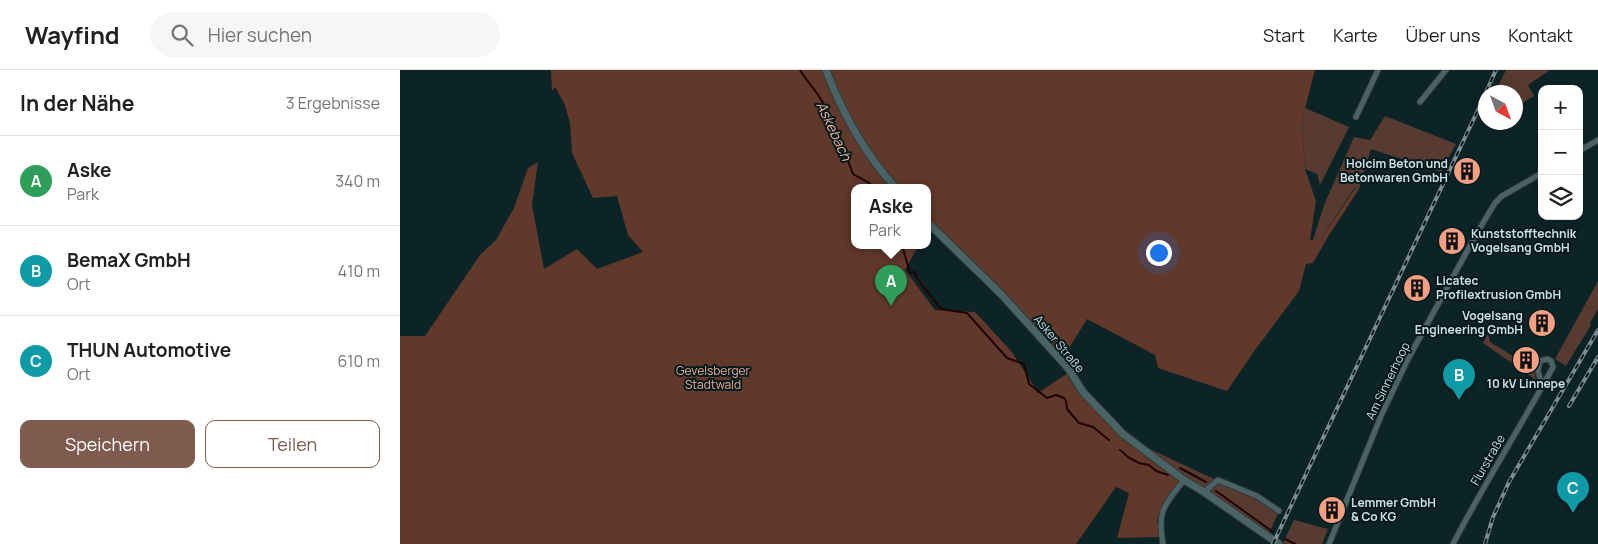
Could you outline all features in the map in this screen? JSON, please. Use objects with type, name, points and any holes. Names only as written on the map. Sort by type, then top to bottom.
[{"type":"street","points":[[826,70],[837,98],[874,162],[892,184]]},
{"type":"street","points":[[1356,117],[1378,70]]},
{"type":"street","points":[[1420,102],[1446,70]]},
{"type":"street","points":[[1583,149],[1598,140]]},
{"type":"street","name":"Am Sinnerhoop","points":[[1329,544],[1381,416],[1412,352],[1477,233],[1495,203],[1502,196],[1539,175]]},
{"type":"street","name":"Asker Straße","points":[[931,226],[1000,294],[1068,368],[1083,392],[1123,434],[1184,480],[1279,544]]},
{"type":"street","name":"Flurstraße","points":[[1453,544],[1495,467],[1542,387],[1553,366],[1551,361],[1547,359],[1540,361],[1538,366],[1542,387]]},
{"type":"street","points":[[1163,544],[1160,518],[1170,498],[1184,480]]},
{"type":"street","points":[[1204,492],[1218,480],[1256,496],[1279,511]]},
{"type":"shaded area","points":[[1506,70],[1550,70],[1528,85],[1534,96],[1523,103],[1523,85],[1498,85]]},
{"type":"shaded area","points":[[1305,108],[1349,127],[1320,185],[1317,174],[1305,169],[1302,120]]},
{"type":"shaded area","points":[[1385,116],[1456,144],[1441,172],[1371,149],[1359,189],[1355,187],[1320,240],[1313,240],[1324,205],[1354,137],[1370,140]]},
{"type":"shaded area","points":[[1598,281],[1598,309],[1590,323],[1591,325],[1566,366],[1555,359]]},
{"type":"shaded area","points":[[1488,334],[1490,342],[1534,369],[1536,380],[1483,343]]},
{"type":"shaded area","points":[[1148,448],[1205,475],[1257,496],[1279,511],[1268,536],[1145,450]]},
{"type":"shaded area","points":[[1294,520],[1328,529],[1322,544],[1283,543]]},
{"type":"green space","name":"Gevelsberger Stadtwald","points":[[551,70],[1315,70],[1302,120],[1305,169],[1316,201],[1310,240],[1320,240],[1356,187],[1359,189],[1313,263],[1306,264],[1299,291],[1227,391],[1158,368],[1155,355],[1087,319],[1063,358],[931,223],[931,184],[851,184],[851,249],[917,249],[905,270],[935,310],[975,312],[1012,352],[1038,393],[1068,373],[1118,432],[1141,452],[1178,477],[1179,483],[1162,508],[1157,520],[1161,537],[1117,538],[1129,493],[1116,487],[1076,544],[400,544],[400,336],[425,336],[480,255],[496,240],[514,208],[528,168],[538,162],[532,205],[544,269],[577,249],[597,269],[643,252],[628,235],[617,196],[593,198],[572,153],[570,123],[565,105],[555,87],[552,91]]},
{"type":"waterway","name":"Askebach","points":[[800,70],[821,99],[827,119],[835,127],[853,174],[870,184]]},
{"type":"waterway","name":"Askebach","points":[[903,249],[910,273],[915,272],[916,277],[941,309],[967,313],[1007,358],[1024,364],[1029,384],[1047,398],[1056,395],[1064,398],[1067,409],[1079,423],[1093,427],[1109,440]]},
{"type":"waterway","name":"Askebach","points":[[1120,450],[1139,463],[1149,465],[1156,471],[1168,475]]},
{"type":"waterway","name":"Askebach","points":[[1180,468],[1206,482]]},
{"type":"waterway","name":"Askebach","points":[[1216,491],[1273,532]]},
{"type":"waterway","name":"Askebach","points":[[1285,539],[1295,544]]},
{"type":"railway","points":[[1489,85],[1496,70]]},
{"type":"railway","points":[[1273,544],[1478,110]]},
{"type":"railway","points":[[1485,544],[1493,517],[1509,482],[1598,330]]},
{"type":"railway","points":[[1569,406],[1598,357]]},
{"type":"place","name":"Holcim Beton und Betonwaren GmbH","points":[[1467,171]]},
{"type":"place","name":"Kunststofftechnik Vogelsang GmbH","points":[[1452,241]]},
{"type":"place","name":"Licatec Profilextrusion GmbH","points":[[1417,288]]},
{"type":"place","name":"Aske","points":[[891,306]]},
{"type":"place","name":"Vogelsang Engineering GmbH","points":[[1542,323]]},
{"type":"place","name":"10 kV Linnepe","points":[[1526,360]]},
{"type":"place","name":"BemaX GmbH","points":[[1459,400]]},
{"type":"place","name":"Lemmer GmbH & Co KG","points":[[1332,510]]},
{"type":"place","name":"THUN Automotive","points":[[1573,513]]}]
